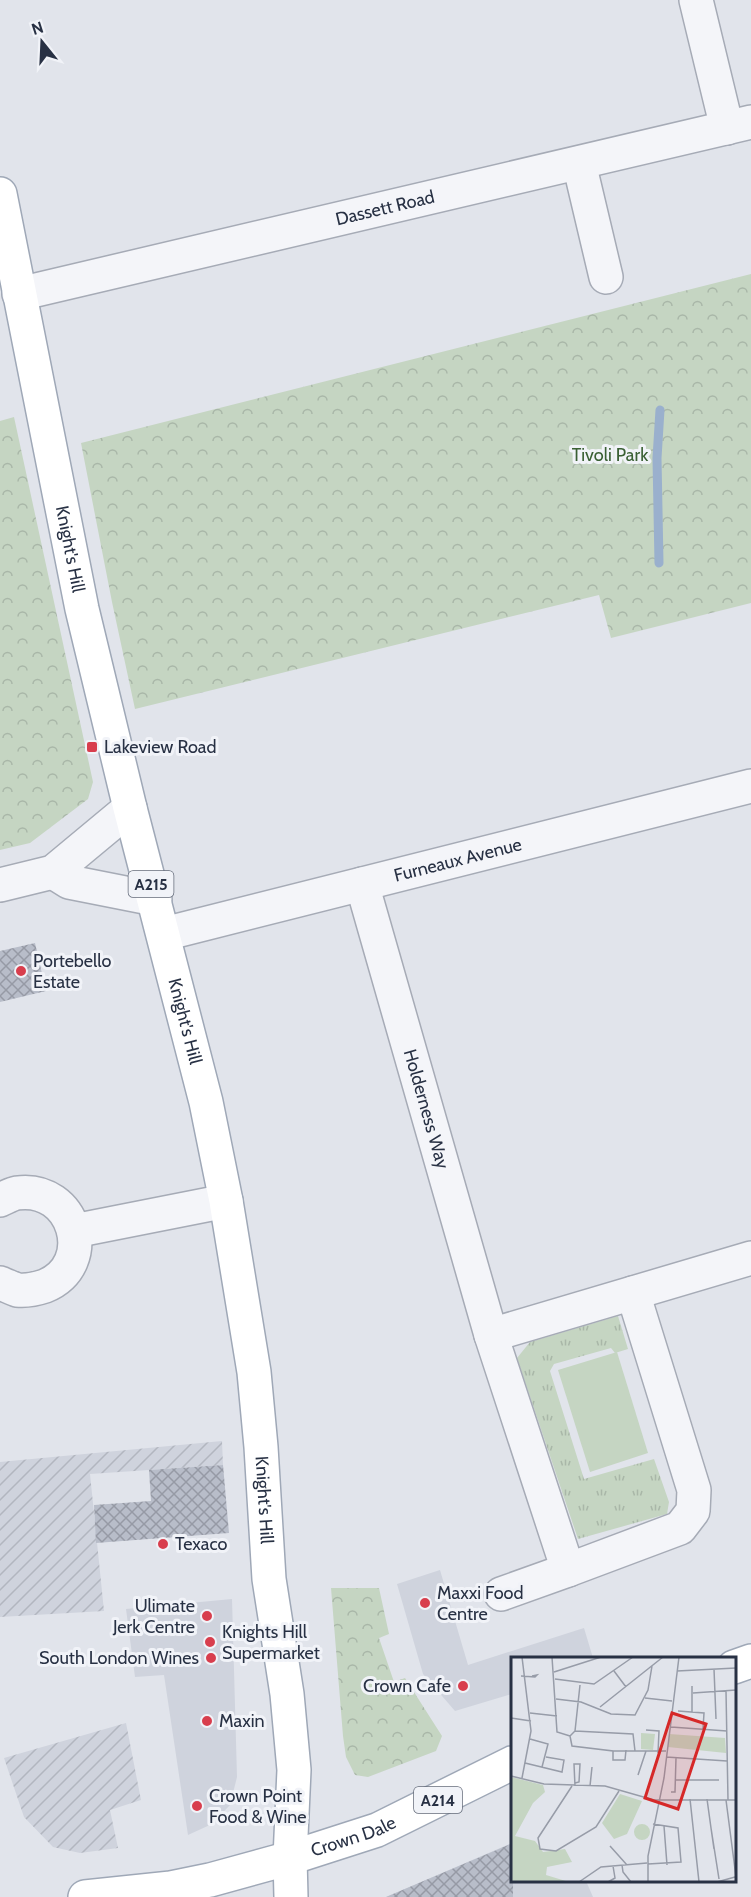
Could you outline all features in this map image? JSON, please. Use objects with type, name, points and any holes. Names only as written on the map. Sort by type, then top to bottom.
[{"type":"main road","name":"Knight's Hill","points":[[0,194],[82,609],[130,808],[206,1102],[226,1201],[254,1372],[269,1579],[287,1694],[294,1770],[290,1858]]},
{"type":"main road","points":[[736,1667],[751,1661]]},
{"type":"main road","name":"Crown Dale","points":[[290,1858],[376,1830],[511,1764]]},
{"type":"main road","name":"A214","points":[[86,1897],[171,1888],[290,1858]]},
{"type":"main road","name":"A215","points":[[290,1858],[291,1897]]},
{"type":"street","points":[[696,0],[739,125]]},
{"type":"street","name":"Dassett Road","points":[[19,294],[739,125]]},
{"type":"street","points":[[579,164],[606,278]]},
{"type":"street","name":"Furneaux Avenue","points":[[164,934],[751,786]]},
{"type":"street","points":[[0,885],[53,872],[130,808]]},
{"type":"street","points":[[53,872],[69,882],[154,899]]},
{"type":"street","name":"Holderness Way","points":[[362,884],[491,1335],[568,1570]]},
{"type":"street","points":[[0,1200],[16,1193],[35,1193],[53,1200],[67,1213],[74,1231],[75,1250],[68,1268],[54,1282],[36,1289],[17,1290],[0,1283]]},
{"type":"street","points":[[74,1231],[226,1201]]},
{"type":"street","points":[[491,1335],[751,1258]]},
{"type":"street","points":[[501,1594],[680,1528],[693,1511],[694,1490],[633,1293]]},
{"type":"shaded area","points":[[222,1441],[223,1465],[90,1474],[104,1611],[0,1617],[0,1462]]},
{"type":"shaded area","points":[[440,1570],[468,1665],[584,1628],[593,1657],[511,1657],[511,1694],[455,1711],[423,1674],[397,1584]]},
{"type":"shaded area","points":[[232,1599],[237,1777],[230,1805],[212,1824],[188,1835],[164,1675],[135,1677],[126,1609]]},
{"type":"shaded area","points":[[126,1723],[141,1800],[110,1810],[118,1848],[80,1853],[53,1847],[24,1817],[4,1758]]},
{"type":"shaded area","points":[[511,1843],[511,1882],[586,1882],[593,1897],[386,1897]]},
{"type":"green space","name":"Tivoli Park","points":[[751,274],[751,603],[611,638],[599,595],[135,709],[81,443]]},
{"type":"green space","points":[[14,417],[93,782],[88,799],[30,843],[0,850],[0,421]]},
{"type":"green space","points":[[618,1316],[628,1349],[615,1353],[611,1348],[554,1364],[550,1371],[584,1479],[654,1459],[669,1502],[667,1514],[578,1539],[517,1358],[530,1342]]},
{"type":"green space","points":[[617,1352],[648,1453],[590,1472],[558,1370]]},
{"type":"green space","points":[[331,1588],[379,1588],[389,1634],[379,1638],[394,1682],[405,1678],[442,1736],[436,1751],[368,1777],[355,1775],[346,1757],[343,1736]]},
{"type":"building","name":"Portebello Estate","points":[[35,943],[46,991],[0,1002],[0,951]]},
{"type":"building","points":[[223,1465],[229,1533],[96,1543],[94,1505],[151,1501],[149,1470]]},
{"type":"building","points":[[511,1844],[513,1897],[386,1897]]},
{"type":"waterway","points":[[659,563],[657,458],[660,410]]},
{"type":"place","name":"Lakeview Road","points":[[92,747]]},
{"type":"place","name":"Portebello Estate","points":[[21,971]]},
{"type":"place","name":"Texaco","points":[[163,1544]]},
{"type":"place","name":"Maxxi Food Centre","points":[[425,1603]]},
{"type":"place","name":"Ulimate Jerk Centre","points":[[207,1616]]},
{"type":"place","name":"Knights Hill Supermarket","points":[[210,1642]]},
{"type":"place","name":"South London Wines","points":[[211,1658]]},
{"type":"place","name":"Crown Cafe","points":[[463,1686]]},
{"type":"place","name":"Maxin","points":[[207,1721]]},
{"type":"place","name":"Crown Point Food & Wine","points":[[197,1806]]}]
